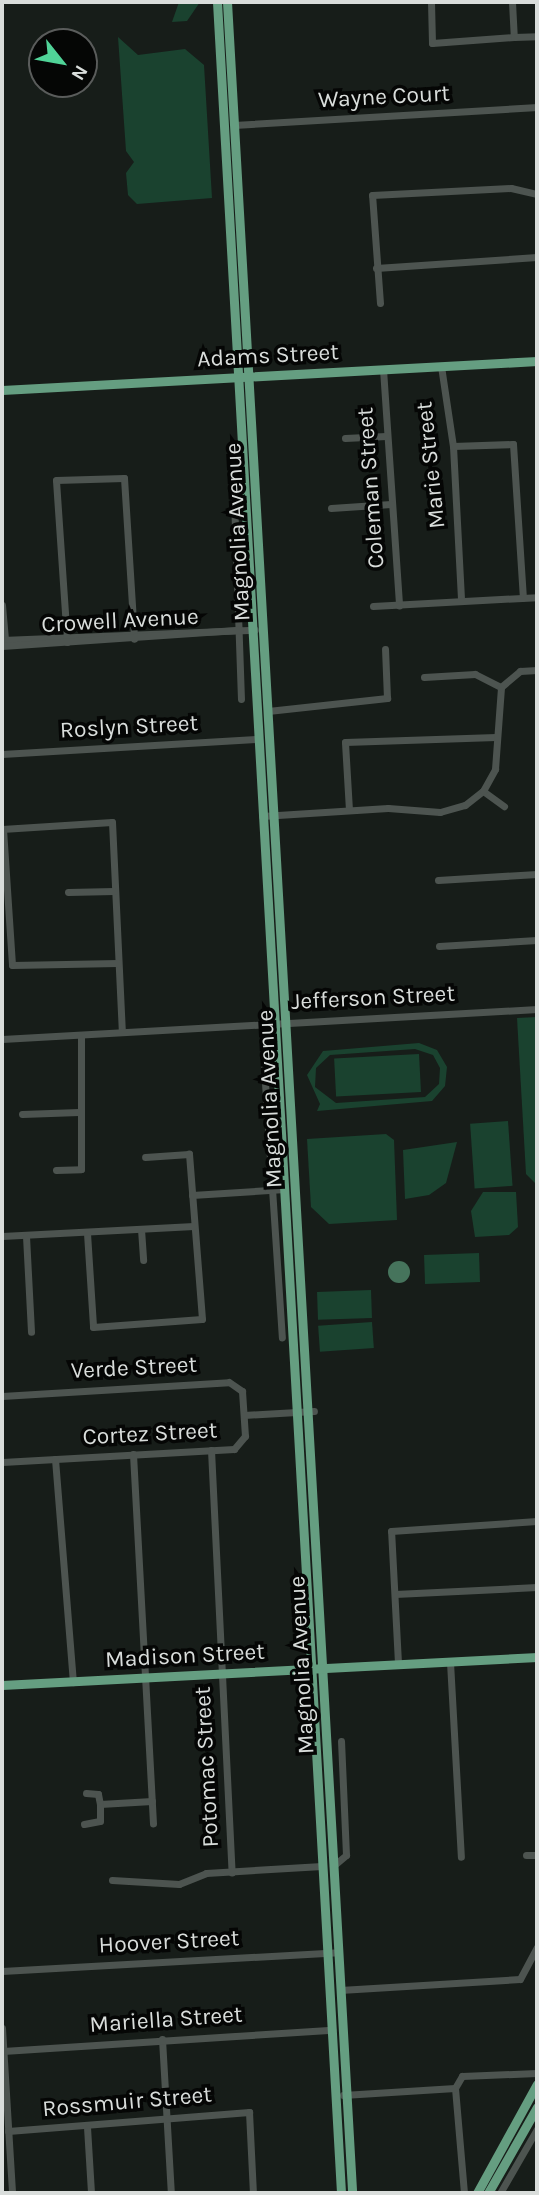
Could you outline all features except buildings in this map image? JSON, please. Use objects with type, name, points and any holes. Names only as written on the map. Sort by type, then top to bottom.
[{"type":"main road","name":"Magnolia Avenue","points":[[217,2],[229,125]]},
{"type":"main road","name":"Magnolia Avenue","points":[[227,2],[229,125],[243,378],[251,630],[306,1412],[340,1990],[341,2193]]},
{"type":"main road","name":"Adams Street","points":[[2,390],[537,361]]},
{"type":"main road","name":"Magnolia Avenue","points":[[243,378],[275,816],[285,1189],[306,1412],[311,1669],[327,1953],[332,2030],[352,2193]]},
{"type":"main road","name":"Madison Street","points":[[2,1685],[537,1657]]},
{"type":"main road","points":[[477,2193],[537,2084]]},
{"type":"main road","points":[[488,2193],[537,2107]]},
{"type":"street","points":[[431,2],[432,43],[537,36]]},
{"type":"street","points":[[512,2],[514,37]]},
{"type":"street","name":"Wayne Court","points":[[229,125],[537,107]]},
{"type":"street","points":[[380,303],[372,195],[511,188],[537,194]]},
{"type":"street","points":[[376,268],[537,257]]},
{"type":"street","name":"Marie Street","points":[[441,366],[443,412],[453,446],[461,601]]},
{"type":"street","name":"Coleman Street","points":[[383,369],[399,605]]},
{"type":"street","points":[[345,438],[386,436]]},
{"type":"street","points":[[453,446],[513,444],[523,598]]},
{"type":"street","points":[[67,639],[56,480],[124,478],[134,635]]},
{"type":"street","points":[[234,499],[241,699]]},
{"type":"street","points":[[331,508],[391,504]]},
{"type":"street","points":[[373,606],[537,597]]},
{"type":"street","points":[[2,605],[3,642]]},
{"type":"street","name":"Crowell Avenue","points":[[3,642],[263,631]]},
{"type":"street","points":[[268,711],[387,698],[385,649]]},
{"type":"street","points":[[262,816],[349,810],[447,811],[483,791],[495,769],[501,687],[520,671],[537,670]]},
{"type":"street","points":[[424,677],[475,674],[501,687]]},
{"type":"street","points":[[349,810],[345,742],[496,737]]},
{"type":"street","name":"Roslyn Street","points":[[2,754],[258,739]]},
{"type":"street","points":[[483,791],[504,806]]},
{"type":"street","points":[[118,963],[12,965],[2,829],[112,822],[122,1032]]},
{"type":"street","points":[[438,880],[537,874]]},
{"type":"street","points":[[68,892],[114,891]]},
{"type":"street","points":[[439,946],[537,940]]},
{"type":"street","name":"Jefferson Street","points":[[2,1039],[537,1009]]},
{"type":"street","points":[[56,1170],[81,1169],[81,1035]]},
{"type":"street","points":[[264,1068],[282,1337]]},
{"type":"street","points":[[22,1114],[79,1112]]},
{"type":"street","points":[[87,1233],[93,1327],[202,1319],[190,1154],[145,1157]]},
{"type":"street","points":[[192,1195],[285,1189]]},
{"type":"street","points":[[2,1236],[194,1226]]},
{"type":"street","points":[[141,1229],[142,1260]]},
{"type":"street","points":[[26,1236],[31,1332]]},
{"type":"street","name":"Verde Street","points":[[2,1396],[229,1382],[242,1391],[244,1415]]},
{"type":"street","name":"Cortez Street","points":[[2,1462],[211,1450],[242,1444],[244,1415],[306,1412]]},
{"type":"street","name":"Potomac Street","points":[[211,1450],[232,1872]]},
{"type":"street","points":[[133,1454],[153,1823]]},
{"type":"street","points":[[55,1459],[73,1682]]},
{"type":"street","points":[[398,1663],[391,1531],[537,1521]]},
{"type":"street","points":[[396,1594],[537,1587]]},
{"type":"street","points":[[450,1662],[461,1857]]},
{"type":"street","points":[[333,1866],[346,1855],[341,1741]]},
{"type":"street","points":[[328,1782],[342,1790]]},
{"type":"street","points":[[84,1824],[100,1821],[98,1794],[86,1793]]},
{"type":"street","points":[[100,1804],[152,1801]]},
{"type":"street","points":[[526,1855],[537,1855]]},
{"type":"street","points":[[113,1880],[179,1884],[232,1872],[322,1866]]},
{"type":"street","points":[[340,1990],[520,1979],[537,1947]]},
{"type":"street","name":"Hoover Street","points":[[2,1971],[338,1952]]},
{"type":"street","points":[[2,2028],[12,2193]]},
{"type":"street","name":"Mariella Street","points":[[3,2051],[332,2030]]},
{"type":"street","points":[[162,2039],[171,2193]]},
{"type":"street","points":[[464,2193],[455,2088],[462,2076],[537,2073]]},
{"type":"street","points":[[341,2096],[455,2088]]},
{"type":"street","name":"Rossmuir Street","points":[[8,2131],[87,2127],[166,2117],[249,2112],[253,2193]]},
{"type":"street","points":[[87,2127],[91,2193]]},
{"type":"street","points":[[500,2193],[537,2129]]},
{"type":"shaded area","points":[[179,2],[200,2],[187,21],[172,22]]},
{"type":"shaded area","points":[[118,37],[138,55],[185,49],[204,65],[212,198],[137,204],[128,195],[126,173],[134,162],[126,151]]},
{"type":"shaded area","points":[[537,1017],[537,1185],[526,1174],[517,1018]]},
{"type":"shaded area","points":[[419,1043],[437,1050],[447,1067],[445,1086],[432,1101],[317,1111],[320,1104],[307,1075],[323,1051]],"holes":[[[415,1049],[433,1055],[440,1068],[439,1084],[425,1097],[336,1103],[315,1087],[316,1068],[330,1055]]]},
{"type":"shaded area","points":[[419,1054],[421,1092],[336,1096],[334,1058]]},
{"type":"shaded area","points":[[508,1121],[513,1186],[475,1188],[470,1124]]},
{"type":"shaded area","points":[[386,1134],[394,1140],[397,1220],[329,1224],[311,1207],[307,1139]]},
{"type":"shaded area","points":[[457,1142],[446,1183],[429,1195],[405,1199],[403,1150]]},
{"type":"shaded area","points":[[483,1192],[516,1192],[518,1227],[509,1235],[475,1237],[471,1211]]},
{"type":"shaded area","points":[[479,1253],[480,1282],[425,1284],[424,1255]]},
{"type":"shaded area","points":[[399,1261],[407,1264],[410,1272],[407,1280],[399,1283],[391,1280],[388,1272],[391,1264]]},
{"type":"shaded area","points":[[371,1290],[372,1318],[318,1320],[317,1292]]},
{"type":"shaded area","points":[[372,1322],[374,1348],[320,1352],[318,1326]]}]
